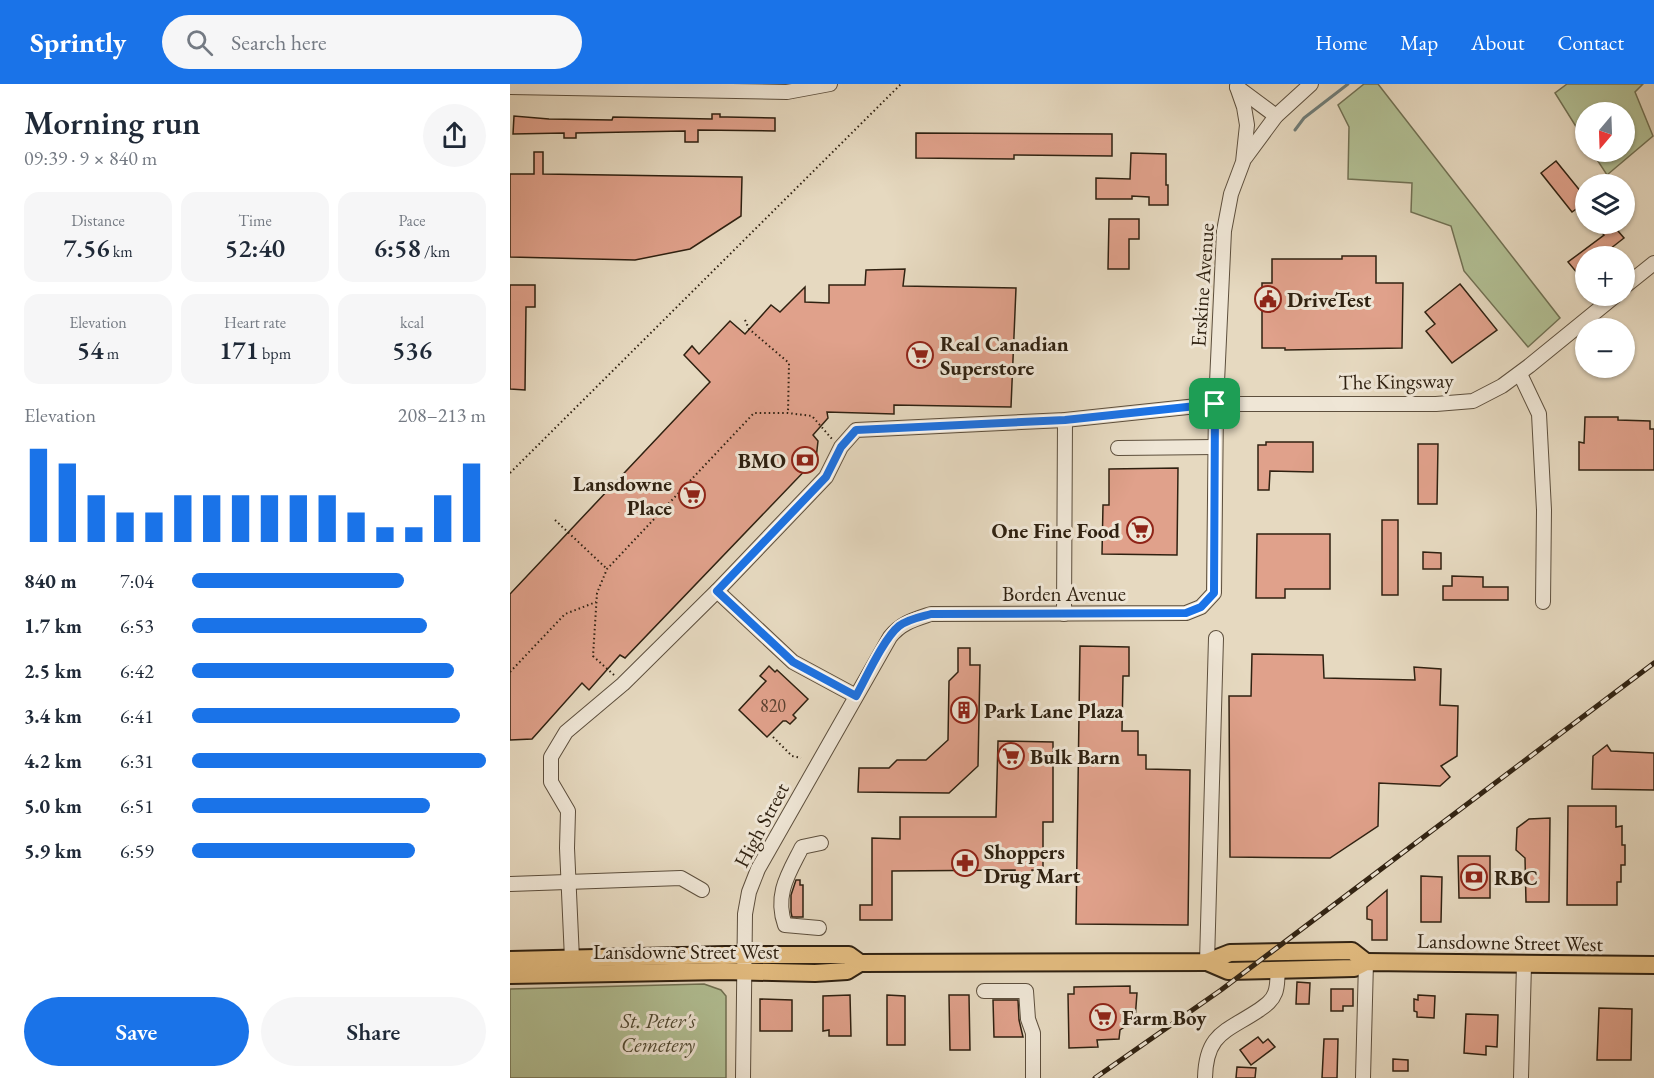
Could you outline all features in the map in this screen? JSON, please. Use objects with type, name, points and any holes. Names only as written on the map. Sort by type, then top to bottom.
[{"type":"main road","name":"Lansdowne Street West","points":[[510,960],[743,963],[847,971],[860,963],[1207,962],[1230,952],[1352,951],[1366,962]]},
{"type":"main road","name":"Lansdowne Street West","points":[[1207,962],[1228,971],[1354,968],[1366,962],[1654,965]]},
{"type":"main road","name":"Lansdowne Street West","points":[[510,975],[743,963]]},
{"type":"street","points":[[510,87],[765,88],[787,92],[830,84]]},
{"type":"street","points":[[1243,162],[1276,116],[1311,84]]},
{"type":"street","points":[[1236,85],[1276,116]]},
{"type":"street","points":[[1236,85],[1244,107],[1247,125],[1243,162]]},
{"type":"street","name":"Erskine Avenue","points":[[1214,593],[1215,404],[1224,231],[1231,194],[1243,162]]},
{"type":"street","points":[[1635,278],[1654,263]]},
{"type":"street","name":"The Kingsway","points":[[841,447],[856,430],[1065,420],[1215,404],[1436,404],[1473,401],[1502,387],[1520,374],[1603,306]]},
{"type":"street","points":[[1520,374],[1539,414],[1544,510],[1543,602]]},
{"type":"street","points":[[1064,614],[1065,420]]},
{"type":"street","points":[[572,959],[568,812],[551,782],[550,756],[566,732],[623,684],[717,591],[826,477],[841,447]]},
{"type":"street","points":[[1118,448],[1215,447]]},
{"type":"street","points":[[717,591],[793,662],[856,696]]},
{"type":"street","name":"Borden Avenue","points":[[908,621],[931,614],[1186,613],[1201,607],[1214,593]]},
{"type":"street","name":"High Street","points":[[742,1078],[743,963],[745,914],[749,892],[758,869],[890,637],[898,627],[908,621]]},
{"type":"street","points":[[1207,962],[1216,638]]},
{"type":"street","points":[[819,928],[785,925],[782,915],[782,886],[802,847],[822,843]]},
{"type":"street","points":[[510,884],[569,880],[681,878],[702,890]]},
{"type":"street","points":[[1363,1078],[1366,962]]},
{"type":"street","points":[[1521,1078],[1524,964]]},
{"type":"street","points":[[1205,1078],[1206,1061],[1211,1043],[1270,1001],[1276,992],[1278,970]]},
{"type":"street","points":[[984,991],[1026,991],[1028,1019],[1033,1033],[1033,1078]]},
{"type":"path","points":[[510,473],[901,84]]},
{"type":"path","points":[[746,320],[749,329],[789,363],[788,413]]},
{"type":"path","points":[[623,684],[593,656],[597,593],[607,569],[754,413],[812,416],[841,447]]},
{"type":"path","points":[[555,520],[607,569]]},
{"type":"path","points":[[510,672],[565,614],[596,602]]},
{"type":"path","points":[[773,737],[792,756],[801,758]]},
{"type":"green space","points":[[1364,84],[1378,84],[1560,318],[1528,347],[1464,271],[1451,226],[1411,212],[1412,183],[1348,179],[1349,127],[1338,105]]},
{"type":"green space","points":[[1567,84],[1643,84],[1635,92],[1653,136],[1635,151],[1635,102],[1575,102],[1575,125],[1555,93]]},
{"type":"green space","points":[[1599,162],[1622,162],[1608,174]]},
{"type":"green space","name":"St. Peter's Cemetery","points":[[704,984],[721,990],[726,996],[726,1078],[510,1078],[510,989]]},
{"type":"building","points":[[712,114],[720,114],[720,117],[775,118],[775,131],[698,130],[698,142],[685,142],[685,131],[576,133],[576,138],[564,138],[564,133],[513,134],[514,116],[612,120],[613,117],[712,119]]},
{"type":"building","points":[[916,133],[1112,134],[1112,156],[1014,155],[1014,159],[916,158]]},
{"type":"building","points":[[534,152],[543,152],[543,174],[742,177],[741,216],[690,249],[635,260],[510,257],[510,174],[534,174]]},
{"type":"building","points":[[1131,153],[1166,154],[1168,205],[1149,205],[1149,197],[1096,199],[1096,178],[1130,179]]},
{"type":"building","points":[[1556,161],[1575,184],[1575,210],[1572,212],[1541,173]]},
{"type":"building","points":[[1109,219],[1139,219],[1139,239],[1129,239],[1129,269],[1108,269]]},
{"type":"building","points":[[1621,234],[1624,238],[1614,246],[1589,246],[1604,235]]},
{"type":"building","points":[[1342,256],[1376,256],[1376,283],[1403,283],[1402,348],[1285,350],[1285,348],[1262,348],[1262,283],[1272,283],[1272,259],[1342,259]]},
{"type":"building","points":[[1575,257],[1575,270],[1568,262]]},
{"type":"building","name":"Lansdowne Place","points":[[905,269],[903,286],[1016,288],[1011,407],[894,405],[894,414],[827,412],[828,418],[813,435],[818,441],[816,459],[625,658],[620,655],[589,690],[582,683],[532,739],[510,740],[510,594],[710,382],[684,355],[692,346],[699,354],[730,321],[745,334],[771,305],[780,312],[805,287],[805,302],[829,303],[829,285],[865,285],[866,270]]},
{"type":"building","points":[[1460,284],[1497,330],[1452,363],[1426,331],[1435,324],[1425,312]]},
{"type":"building","points":[[510,285],[535,285],[535,307],[526,307],[525,390],[510,389]]},
{"type":"building","points":[[1585,417],[1618,417],[1618,420],[1650,421],[1650,429],[1654,429],[1654,470],[1579,470],[1579,442],[1584,443]]},
{"type":"building","points":[[1266,442],[1313,442],[1313,472],[1270,471],[1269,490],[1258,490],[1258,445],[1266,445]]},
{"type":"building","points":[[1418,444],[1438,444],[1437,504],[1418,504]]},
{"type":"building","points":[[1178,468],[1177,555],[1102,554],[1103,505],[1109,505],[1109,469]]},
{"type":"building","points":[[1382,520],[1398,520],[1398,595],[1382,595]]},
{"type":"building","points":[[1257,534],[1330,534],[1330,589],[1285,589],[1285,598],[1256,598]]},
{"type":"building","points":[[1423,552],[1441,553],[1441,569],[1423,569]]},
{"type":"building","points":[[1452,576],[1483,577],[1483,587],[1508,587],[1508,600],[1443,600],[1443,586],[1452,586]]},
{"type":"building","points":[[1080,646],[1129,647],[1129,676],[1123,676],[1122,731],[1138,731],[1138,755],[1146,755],[1146,769],[1190,770],[1188,925],[1076,924]]},
{"type":"building","name":"Park Lane Plaza","points":[[958,648],[970,648],[970,665],[980,665],[978,766],[949,793],[858,792],[859,768],[889,768],[897,760],[926,760],[948,740],[949,681],[958,672]]},
{"type":"building","points":[[1252,654],[1323,655],[1324,678],[1415,680],[1414,667],[1441,669],[1440,705],[1458,706],[1457,756],[1441,766],[1450,777],[1440,786],[1379,783],[1378,826],[1330,858],[1230,857],[1229,696],[1251,696]]},
{"type":"building","points":[[769,666],[775,672],[777,670],[808,699],[793,715],[796,718],[790,724],[783,721],[767,737],[739,710],[766,681],[760,676]]},
{"type":"building","points":[[998,741],[1053,742],[1053,822],[1043,822],[1043,870],[1032,870],[1032,876],[1015,877],[1015,870],[892,871],[892,920],[860,920],[860,905],[872,905],[872,838],[900,839],[900,817],[996,817]]},
{"type":"building","points":[[1607,745],[1611,751],[1654,753],[1654,790],[1592,789],[1593,756]]},
{"type":"building","points":[[1568,806],[1616,806],[1616,827],[1622,826],[1622,845],[1625,845],[1625,865],[1621,865],[1621,882],[1617,882],[1617,905],[1567,905]]},
{"type":"building","points":[[1550,818],[1549,902],[1526,902],[1525,858],[1516,850],[1517,828],[1529,819]]},
{"type":"building","name":"RBC","points":[[1458,856],[1490,856],[1490,898],[1459,898]]},
{"type":"building","points":[[1421,876],[1442,877],[1441,922],[1421,922]]},
{"type":"building","points":[[796,880],[800,880],[800,885],[803,885],[803,917],[792,917],[791,912],[791,895]]},
{"type":"building","points":[[1387,890],[1387,940],[1372,940],[1372,920],[1367,919],[1367,907]]},
{"type":"building","points":[[1297,982],[1310,983],[1309,1004],[1296,1004]]},
{"type":"building","name":"Farm Boy","points":[[1130,986],[1130,993],[1137,993],[1135,1020],[1120,1030],[1119,1039],[1097,1040],[1098,1047],[1069,1048],[1068,994],[1074,994],[1074,987]]},
{"type":"building","points":[[1331,989],[1353,989],[1353,1006],[1343,1006],[1343,1011],[1331,1011]]},
{"type":"building","points":[[850,995],[851,1036],[829,1036],[829,1030],[823,1031],[823,996]]},
{"type":"building","points":[[887,995],[905,996],[905,1045],[887,1045]]},
{"type":"building","points":[[949,995],[969,995],[970,1050],[950,1050]]},
{"type":"building","points":[[1418,995],[1435,996],[1434,1018],[1417,1017],[1417,1012],[1414,1011],[1414,999],[1418,1000]]},
{"type":"building","points":[[760,999],[792,1000],[792,1031],[760,1031]]},
{"type":"building","points":[[993,1000],[1018,1000],[1023,1037],[994,1037]]},
{"type":"building","points":[[1599,1008],[1632,1009],[1631,1060],[1597,1060]]},
{"type":"building","points":[[1466,1014],[1498,1015],[1497,1047],[1486,1046],[1486,1055],[1464,1053]]},
{"type":"building","points":[[1258,1037],[1263,1043],[1268,1039],[1275,1047],[1251,1065],[1240,1050]]},
{"type":"building","points":[[1324,1039],[1338,1039],[1337,1078],[1322,1078]]},
{"type":"building","points":[[1393,1059],[1408,1060],[1408,1071],[1393,1071]]},
{"type":"building","points":[[1237,1067],[1256,1068],[1255,1078],[1236,1078]]},
{"type":"waterway","points":[[1295,130],[1304,118],[1348,84]]},
{"type":"railway","points":[[1095,1078],[1221,990],[1654,663]]},
{"type":"place","name":"DriveTest","points":[[1268,299]]},
{"type":"place","name":"Real Canadian Superstore","points":[[920,355]]},
{"type":"place","name":"BMO","points":[[805,460]]},
{"type":"place","name":"Lansdowne Place","points":[[692,495]]},
{"type":"place","name":"One Fine Food","points":[[1140,530]]},
{"type":"place","name":"Park Lane Plaza","points":[[964,710]]},
{"type":"place","name":"Bulk Barn","points":[[1011,756]]},
{"type":"place","name":"Shoppers Drug Mart","points":[[965,863]]},
{"type":"place","name":"RBC","points":[[1474,877]]},
{"type":"place","name":"Farm Boy","points":[[1103,1017]]},
{"type":"route","points":[[1215,404],[1214,593],[1201,607],[1186,613],[931,614],[908,621],[898,627],[856,696],[793,662],[717,591],[826,477],[841,447],[856,430],[1065,420],[1215,404]]}]
